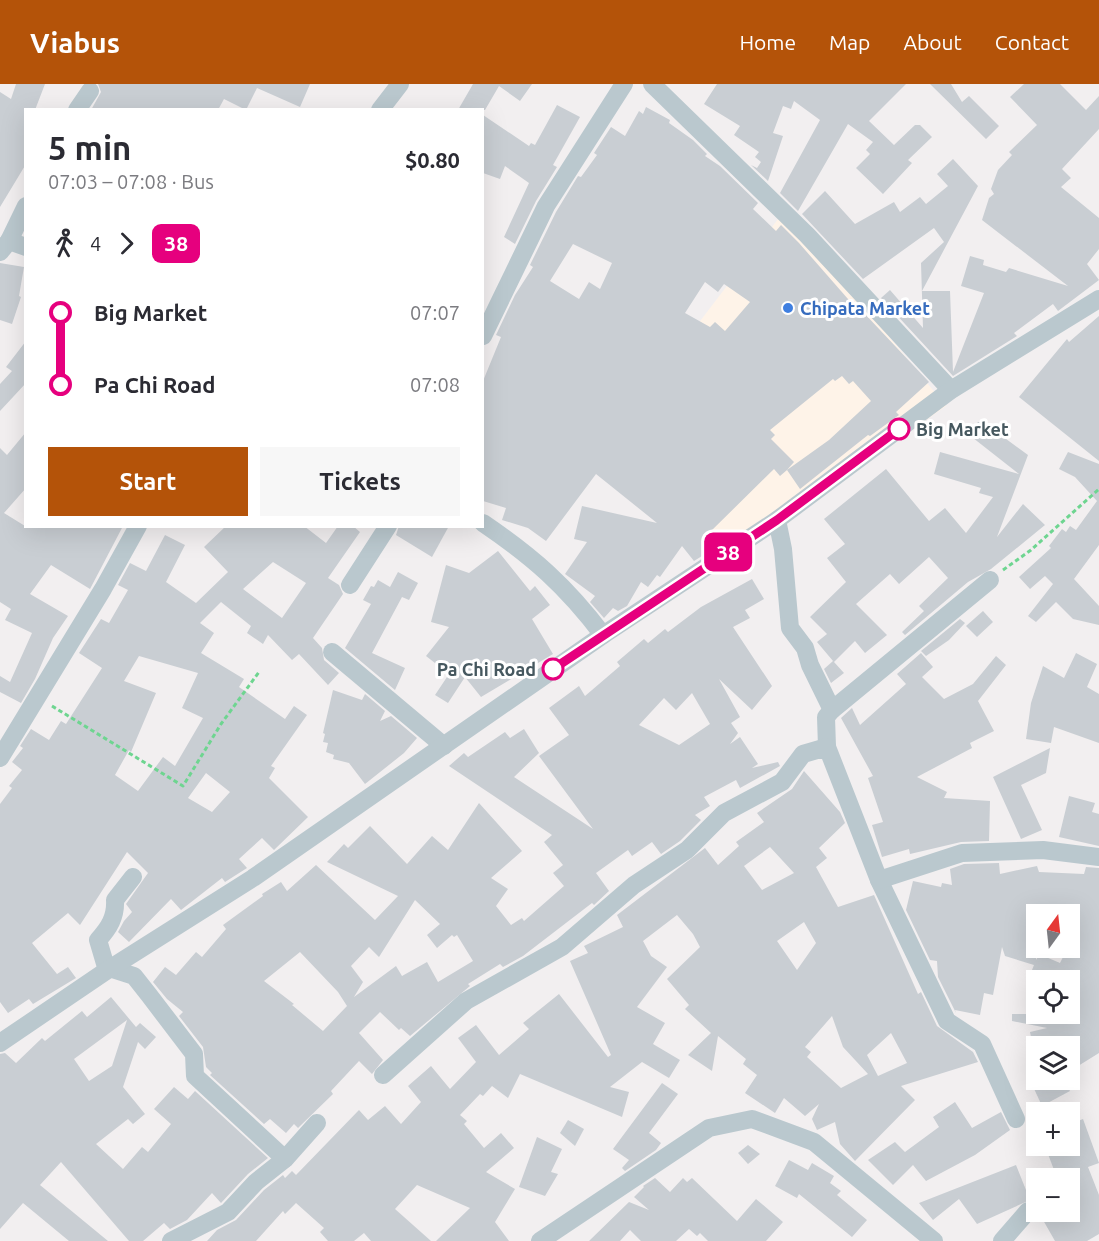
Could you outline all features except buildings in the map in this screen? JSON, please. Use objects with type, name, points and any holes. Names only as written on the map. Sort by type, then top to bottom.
[{"type":"street","points":[[382,108],[400,84]]},
{"type":"street","points":[[484,334],[546,206],[624,84]]},
{"type":"street","points":[[652,84],[807,235],[951,390]]},
{"type":"street","points":[[78,108],[90,91]]},
{"type":"street","points":[[12,247],[24,212]]},
{"type":"street","points":[[0,1043],[109,969],[253,878],[603,635],[777,520],[951,390],[1099,299]]},
{"type":"street","points":[[777,520],[783,549],[790,628],[806,648],[810,665],[832,710]]},
{"type":"street","points":[[484,524],[531,556],[581,606],[603,635]]},
{"type":"street","points":[[0,758],[38,698],[137,528]]},
{"type":"street","points":[[350,585],[387,528]]},
{"type":"street","points":[[990,580],[832,710],[826,717],[827,747],[849,798],[879,880],[947,1021],[982,1044],[1016,1119]]},
{"type":"street","points":[[332,652],[444,746]]},
{"type":"street","points":[[383,1075],[466,1001],[562,947],[634,885],[687,850],[724,813],[782,782],[803,754],[827,747]]},
{"type":"street","points":[[879,880],[962,853],[1043,850],[1099,857]]},
{"type":"street","points":[[109,969],[98,940],[109,928],[116,910],[115,900],[133,877]]},
{"type":"street","points":[[109,969],[134,976],[194,1054],[195,1076],[285,1158]]},
{"type":"street","points":[[540,1241],[710,1128],[752,1119],[814,1142],[934,1241]]},
{"type":"street","points":[[171,1241],[228,1212],[318,1123]]},
{"type":"street","points":[[1002,1241],[1026,1213]]},
{"type":"path","points":[[990,580],[1031,550],[1099,489]]},
{"type":"path","points":[[38,698],[183,786],[221,724],[259,672]]},
{"type":"shaded area","name":"Chipata Market","points":[[785,210],[946,406],[739,553],[603,448]]},
{"type":"bus line","name":"38","points":[[553,669],[777,520],[899,429]]},
{"type":"place","name":"Chipata Market","points":[[788,308]]},
{"type":"place","name":"Big Market","points":[[899,429]]},
{"type":"place","name":"Pa Chi Road","points":[[553,669]]}]
